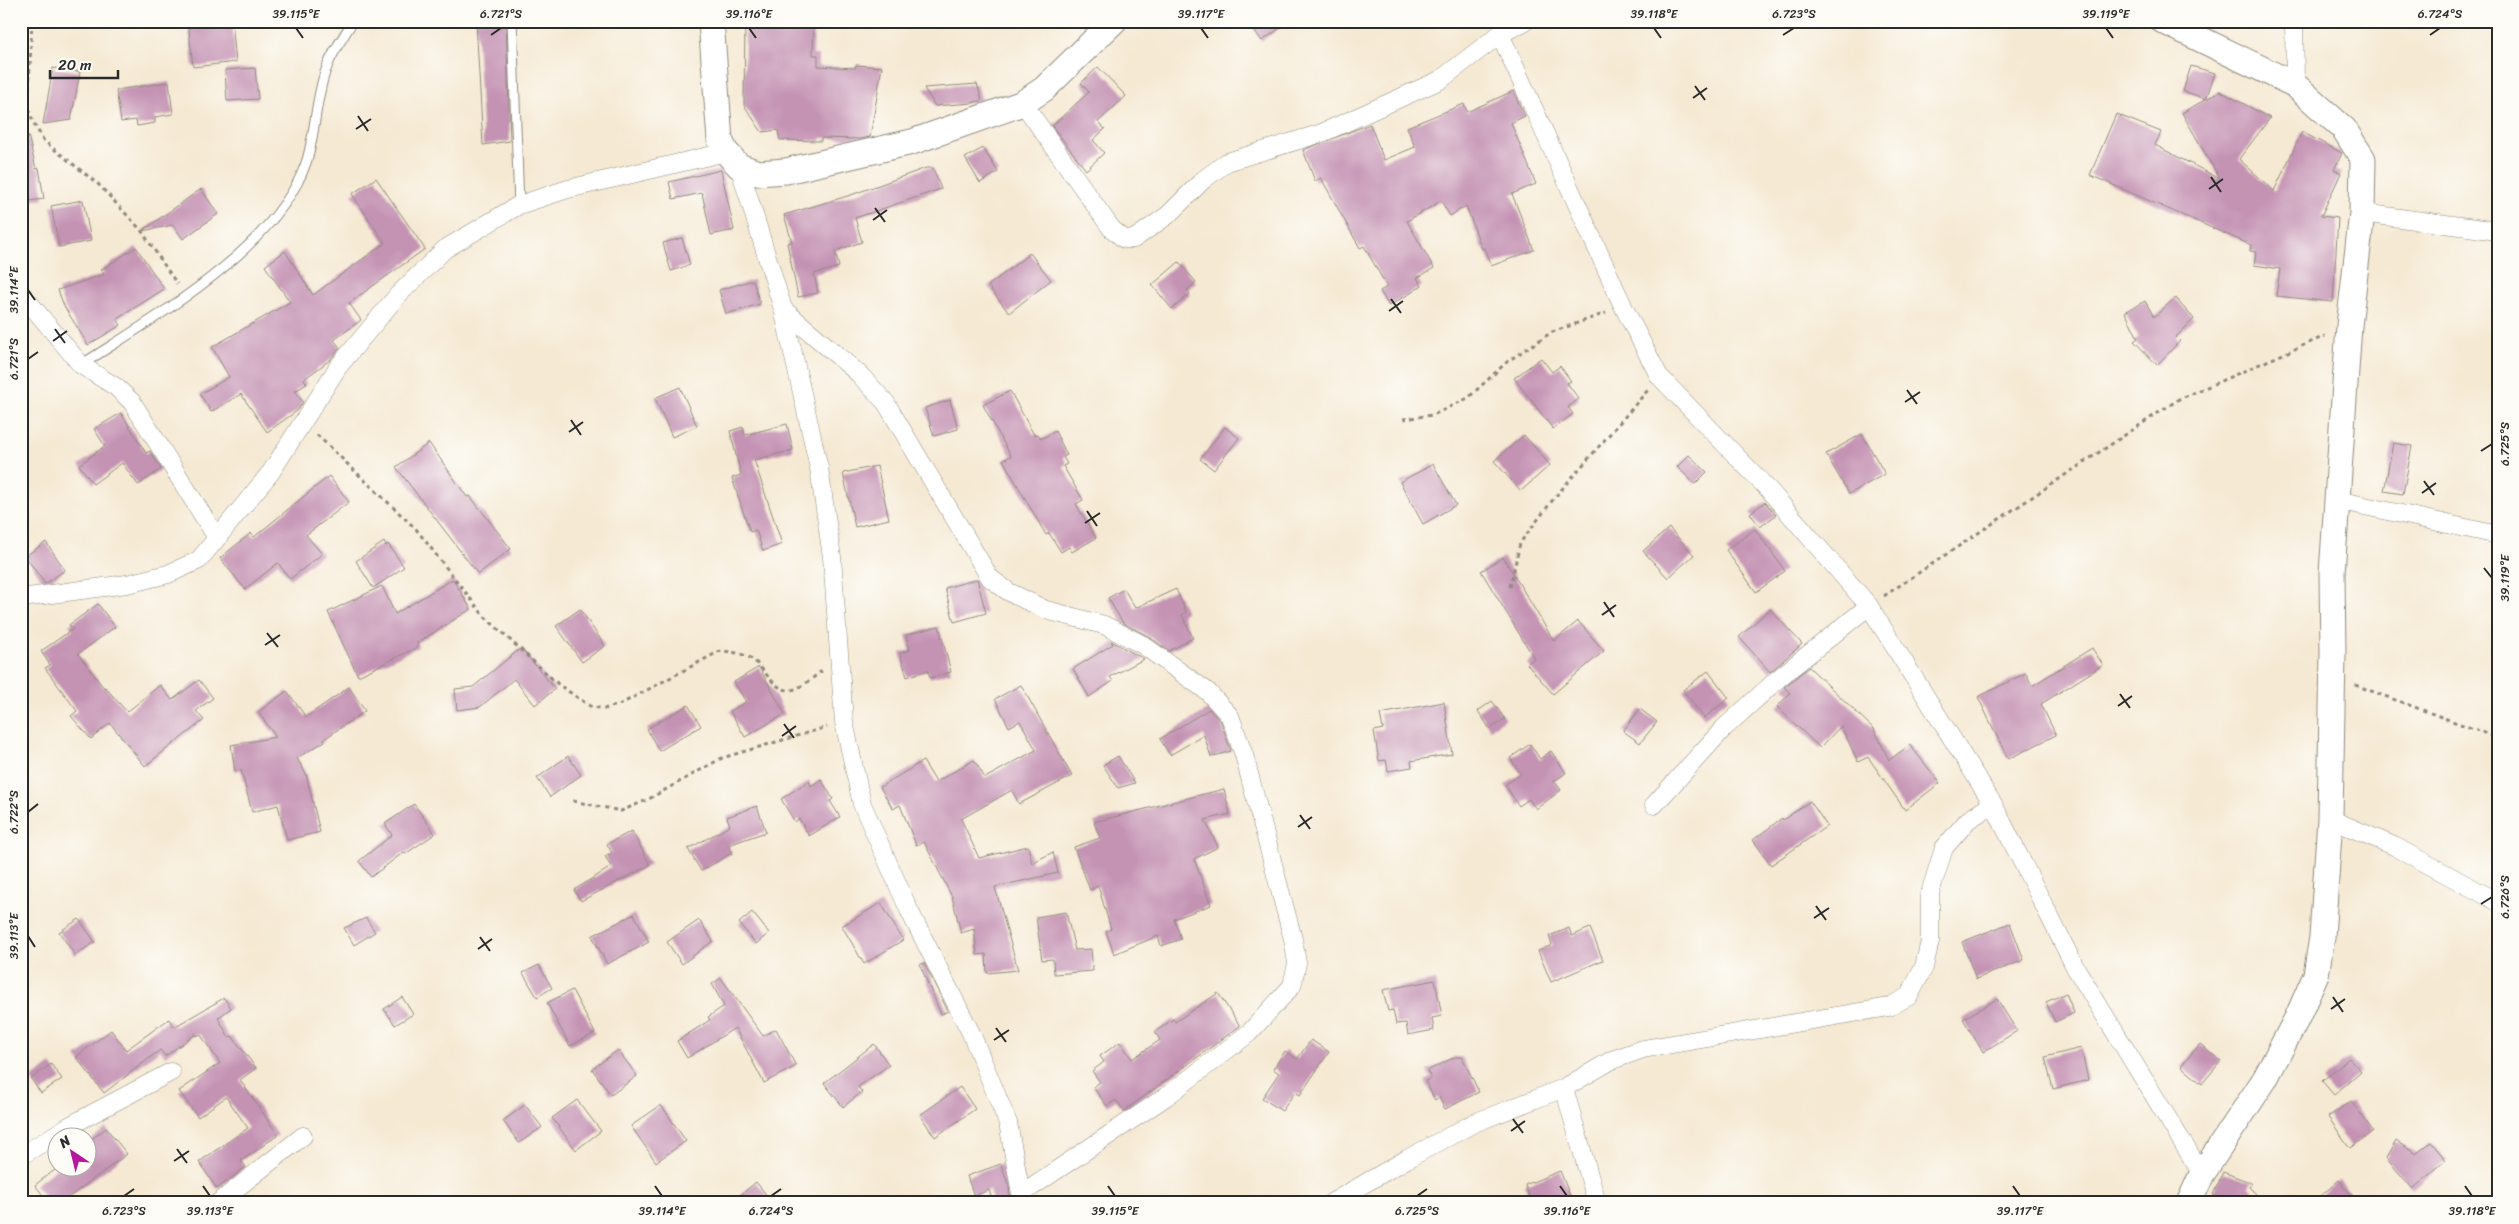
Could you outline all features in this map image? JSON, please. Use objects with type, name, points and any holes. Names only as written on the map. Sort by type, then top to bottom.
[{"type":"street","points":[[711,21],[720,140],[732,159],[783,309],[819,468],[832,557],[844,722],[862,804],[910,910],[971,1033],[1008,1123],[1020,1199],[1167,1096],[1249,1033],[1292,986],[1297,964],[1293,939],[1244,755],[1230,716],[1208,692],[1143,645],[1104,624],[1046,610],[1009,592],[990,578],[886,403],[873,386],[783,309]]},
{"type":"street","points":[[21,598],[128,584],[168,574],[199,560],[271,472],[302,420],[338,368],[397,296],[445,249],[519,206],[568,189],[732,159],[758,173],[786,171],[912,142],[1023,103],[1044,89],[1114,21]]},
{"type":"street","points":[[1023,103],[1111,228],[1124,239],[1134,239],[1168,215],[1203,180],[1227,162],[1322,133],[1440,80],[1500,34],[1526,21]]},
{"type":"street","points":[[2162,21],[2295,85],[2344,129],[2363,159],[2362,213],[2349,326],[2332,573],[2333,677],[2330,819],[2322,937],[2316,976],[2297,1018],[2265,1079],[2202,1174],[2189,1203]]},
{"type":"street","points":[[2294,21],[2295,85]]},
{"type":"street","points":[[1500,34],[1623,306],[1660,376],[1769,490],[1869,606],[1993,804],[2075,967],[2202,1174]]},
{"type":"street","points":[[2362,213],[2498,231]]},
{"type":"street","points":[[21,293],[82,364],[116,387],[132,402],[217,538]]},
{"type":"street","points":[[2337,500],[2498,535]]},
{"type":"street","points":[[1654,805],[1731,722],[1780,677],[1869,606]]},
{"type":"street","points":[[1332,1203],[1407,1158],[1474,1124],[1564,1088],[1612,1060],[1643,1049],[1889,1007],[1909,996],[1924,967],[1930,941],[1930,892],[1944,848],[1968,820],[1993,804]]},
{"type":"street","points":[[2330,819],[2394,846],[2498,902]]},
{"type":"street","points":[[21,1156],[69,1126],[171,1072]]},
{"type":"street","points":[[1564,1088],[1597,1203]]},
{"type":"street","points":[[218,1203],[303,1136]]},
{"type":"lane","points":[[82,364],[186,297],[242,250],[268,224],[290,197],[306,163],[326,68],[353,21]]},
{"type":"lane","points":[[512,21],[519,206]]},
{"type":"path","points":[[32,21],[28,107],[33,122],[44,141],[98,184],[141,230],[186,297]]},
{"type":"path","points":[[1403,419],[1433,415],[1468,398],[1508,361],[1552,332],[1623,306]]},
{"type":"path","points":[[1869,606],[2179,399],[2349,326]]},
{"type":"path","points":[[1510,587],[1520,543],[1555,497],[1660,376]]},
{"type":"path","points":[[302,420],[416,529],[484,616],[559,685],[590,706],[604,709],[621,704],[720,651],[751,658],[780,687],[789,690],[798,687],[840,659]]},
{"type":"path","points":[[2333,677],[2498,738]]},
{"type":"path","points":[[573,801],[621,811],[647,800],[722,758],[844,722]]},
{"type":"building","points":[[188,21],[232,21],[236,62],[193,67]]},
{"type":"building","points":[[476,21],[506,21],[510,141],[483,145]]},
{"type":"building","points":[[745,21],[814,21],[813,55],[818,55],[818,66],[855,68],[856,65],[882,67],[870,137],[859,139],[821,138],[821,141],[780,140],[778,130],[762,132],[744,105]]},
{"type":"building","points":[[1247,21],[1290,21],[1262,41]]},
{"type":"building","points":[[2191,66],[2215,73],[2206,99],[2183,91]]},
{"type":"building","points":[[1098,67],[1126,96],[1098,122],[1105,129],[1093,140],[1104,153],[1086,170],[1052,126],[1089,92],[1081,83]]},
{"type":"building","points":[[53,68],[80,72],[71,120],[43,124]]},
{"type":"building","points":[[255,68],[258,99],[227,101],[225,70]]},
{"type":"building","points":[[169,82],[173,114],[155,117],[155,123],[137,126],[136,120],[121,122],[116,90]]},
{"type":"building","points":[[977,84],[982,100],[972,103],[935,106],[924,88]]},
{"type":"building","points":[[1513,91],[1525,116],[1511,123],[1536,184],[1512,194],[1534,250],[1491,266],[1484,248],[1482,249],[1466,206],[1450,216],[1441,201],[1407,221],[1434,268],[1417,278],[1422,286],[1389,306],[1380,291],[1387,287],[1364,246],[1360,248],[1321,178],[1315,181],[1303,150],[1370,124],[1384,160],[1415,147],[1407,127],[1464,104],[1467,112]]},
{"type":"building","points":[[2220,91],[2270,118],[2239,159],[2274,191],[2302,132],[2342,153],[2334,170],[2341,173],[2321,216],[2338,218],[2333,302],[2276,296],[2280,269],[2254,265],[2256,252],[2250,251],[2251,245],[2090,175],[2116,114],[2161,132],[2155,145],[2220,179],[2182,113]]},
{"type":"building","points":[[28,135],[36,169],[39,168],[44,199],[21,202],[21,136]]},
{"type":"building","points":[[983,148],[998,172],[980,183],[965,158]]},
{"type":"building","points":[[926,168],[933,168],[941,189],[855,218],[862,242],[835,251],[839,267],[814,274],[818,293],[798,297],[787,243],[792,242],[784,215],[851,195]]},
{"type":"building","points":[[721,170],[734,230],[711,235],[702,193],[673,199],[669,182]]},
{"type":"building","points":[[376,178],[425,249],[349,303],[361,320],[334,340],[340,348],[330,360],[304,379],[307,384],[295,391],[303,402],[297,411],[267,432],[241,394],[211,412],[200,394],[229,377],[212,347],[290,302],[265,266],[285,251],[313,295],[385,243],[352,194]]},
{"type":"building","points":[[201,189],[218,214],[183,239],[173,225],[142,231]]},
{"type":"building","points":[[83,200],[91,241],[59,247],[51,206]]},
{"type":"building","points":[[682,238],[690,265],[671,271],[663,243]]},
{"type":"building","points":[[136,247],[164,289],[117,319],[121,325],[88,345],[64,306],[58,290],[104,274],[101,270]]},
{"type":"building","points":[[1030,253],[1051,280],[1009,313],[988,286]]},
{"type":"building","points":[[1179,262],[1196,282],[1187,290],[1190,294],[1172,309],[1152,285]]},
{"type":"building","points":[[753,280],[760,304],[726,314],[719,290]]},
{"type":"building","points":[[2175,298],[2194,319],[2176,337],[2180,341],[2157,365],[2134,341],[2138,338],[2125,312],[2145,301],[2154,317]]},
{"type":"building","points":[[1541,358],[1552,372],[1560,366],[1571,381],[1567,383],[1579,399],[1568,407],[1573,414],[1553,429],[1514,378]]},
{"type":"building","points":[[680,387],[697,426],[672,437],[655,398]]},
{"type":"building","points":[[1010,391],[1034,435],[1038,434],[1041,439],[1055,431],[1067,455],[1063,457],[1067,464],[1063,466],[1083,500],[1076,504],[1096,538],[1072,552],[1069,547],[1061,552],[1049,533],[1046,535],[1003,460],[1011,456],[983,405]]},
{"type":"building","points":[[950,400],[958,429],[934,436],[925,408]]},
{"type":"building","points":[[121,413],[146,453],[150,451],[161,469],[138,485],[122,463],[93,484],[79,465],[105,446],[94,429]]},
{"type":"building","points":[[787,424],[793,450],[754,460],[782,544],[763,551],[756,530],[750,532],[732,478],[741,475],[730,431],[743,427],[745,435]]},
{"type":"building","points":[[1225,427],[1239,438],[1214,470],[1200,459]]},
{"type":"building","points":[[1862,434],[1885,474],[1849,494],[1826,454]]},
{"type":"building","points":[[1524,435],[1550,465],[1521,491],[1494,461]]},
{"type":"building","points":[[429,443],[467,497],[470,496],[511,549],[478,574],[396,467]]},
{"type":"building","points":[[2393,443],[2412,446],[2403,494],[2384,491]]},
{"type":"building","points":[[1689,455],[1707,472],[1695,484],[1677,467]]},
{"type":"building","points":[[1433,464],[1456,505],[1423,524],[1400,482]]},
{"type":"building","points":[[877,466],[889,519],[855,527],[843,473]]},
{"type":"building","points":[[329,476],[349,502],[306,535],[322,554],[290,579],[278,563],[245,589],[220,558],[251,533],[254,537]]},
{"type":"building","points":[[1765,502],[1776,515],[1760,527],[1750,513]]},
{"type":"building","points":[[1669,528],[1694,555],[1668,578],[1643,551]]},
{"type":"building","points":[[1755,529],[1785,571],[1756,592],[1726,550]]},
{"type":"building","points":[[46,542],[65,570],[45,584],[25,556]]},
{"type":"building","points":[[384,542],[386,546],[388,544],[404,567],[373,588],[356,561]]},
{"type":"building","points":[[1503,557],[1554,641],[1578,621],[1604,651],[1553,694],[1527,664],[1534,658],[1481,571]]},
{"type":"building","points":[[453,579],[471,609],[417,643],[418,647],[358,676],[328,612],[382,586],[395,614]]},
{"type":"building","points":[[977,579],[986,613],[954,622],[945,588]]},
{"type":"building","points":[[1124,589],[1135,608],[1176,589],[1186,612],[1182,615],[1193,638],[1169,651],[1148,636],[1123,623],[1108,598]]},
{"type":"building","points":[[98,604],[115,627],[78,654],[104,688],[127,712],[160,685],[172,700],[199,680],[213,698],[196,711],[204,720],[145,766],[110,723],[91,739],[71,716],[77,711],[45,668],[50,665],[41,651],[73,629],[69,625]]},
{"type":"building","points":[[580,609],[605,646],[582,662],[556,626]]},
{"type":"building","points":[[1770,609],[1802,644],[1770,672],[1739,637]]},
{"type":"building","points":[[939,626],[951,672],[930,678],[928,670],[907,677],[900,653],[910,650],[906,635]]},
{"type":"building","points":[[1111,641],[1144,659],[1110,677],[1113,681],[1089,697],[1073,669],[1113,644]]},
{"type":"building","points":[[521,648],[555,689],[535,705],[514,679],[480,707],[457,710],[455,689],[473,687]]},
{"type":"building","points":[[2092,648],[2103,665],[2041,704],[2056,735],[2008,759],[1978,697],[2026,673],[2032,686]]},
{"type":"building","points":[[759,667],[785,714],[745,737],[730,711],[746,702],[734,682]]},
{"type":"building","points":[[1809,667],[1874,729],[1889,760],[1910,745],[1940,783],[1905,810],[1868,757],[1858,762],[1841,726],[1820,748],[1777,707],[1790,693],[1784,687]]},
{"type":"building","points":[[1708,671],[1729,698],[1704,718],[1683,690]]},
{"type":"building","points":[[1021,685],[1072,776],[1019,804],[1012,790],[961,819],[979,858],[1028,846],[1032,863],[1053,852],[1058,873],[995,887],[1018,970],[987,973],[986,954],[977,955],[974,929],[961,933],[952,897],[924,842],[916,845],[900,805],[893,809],[880,787],[923,761],[936,782],[974,760],[985,778],[1036,750],[1020,721],[1009,727],[995,699]]},
{"type":"building","points":[[349,687],[365,711],[324,739],[325,741],[297,758],[306,774],[320,832],[287,840],[278,805],[252,812],[241,770],[235,771],[231,745],[276,737],[258,712],[287,691],[306,717]]},
{"type":"building","points":[[1492,701],[1505,719],[1490,729],[1478,711]]},
{"type":"building","points":[[1444,702],[1452,754],[1411,761],[1412,767],[1388,771],[1386,760],[1379,761],[1374,731],[1383,729],[1380,714]]},
{"type":"building","points":[[688,705],[701,726],[659,751],[647,729]]},
{"type":"building","points":[[1209,709],[1221,722],[1231,751],[1211,757],[1204,735],[1170,755],[1160,739]]},
{"type":"building","points":[[1640,709],[1657,722],[1640,743],[1623,731]]},
{"type":"building","points":[[1530,744],[1540,759],[1551,751],[1566,773],[1554,781],[1561,790],[1536,809],[1529,799],[1519,806],[1505,785],[1521,774],[1510,758]]},
{"type":"building","points":[[568,756],[581,775],[550,797],[537,778]]},
{"type":"building","points":[[1118,756],[1135,783],[1118,788],[1103,765]]},
{"type":"building","points":[[821,779],[833,799],[830,801],[840,817],[809,836],[799,819],[795,822],[781,799],[809,781],[811,786]]},
{"type":"building","points":[[1224,789],[1230,814],[1205,820],[1218,847],[1194,859],[1211,905],[1174,919],[1181,939],[1161,946],[1158,936],[1114,954],[1106,931],[1111,929],[1098,886],[1090,890],[1074,847],[1100,838],[1094,822]]},
{"type":"building","points":[[1810,801],[1827,826],[1771,865],[1753,840],[1782,818],[1783,820]]},
{"type":"building","points":[[414,804],[435,834],[405,854],[404,852],[371,877],[359,861],[392,835],[385,824]]},
{"type":"building","points":[[757,806],[766,832],[728,845],[732,853],[701,871],[688,849],[730,826],[727,817]]},
{"type":"building","points":[[632,831],[650,865],[581,901],[574,890],[611,867],[605,856],[612,853],[607,844]]},
{"type":"building","points":[[881,903],[903,940],[864,964],[842,926]]},
{"type":"building","points":[[752,912],[769,933],[756,944],[739,923]]},
{"type":"building","points":[[1066,912],[1075,950],[1091,949],[1093,971],[1054,974],[1053,959],[1042,960],[1036,917]]},
{"type":"building","points":[[634,914],[649,942],[607,964],[592,936]]},
{"type":"building","points":[[366,918],[375,932],[354,945],[344,928]]},
{"type":"building","points":[[79,919],[95,942],[75,955],[59,932]]},
{"type":"building","points":[[699,920],[713,941],[682,964],[667,942]]},
{"type":"building","points":[[2010,923],[2024,960],[1976,979],[1962,942]]},
{"type":"building","points":[[1569,928],[1572,936],[1590,928],[1603,960],[1551,982],[1538,951],[1552,945],[1549,936]]},
{"type":"building","points":[[924,963],[948,1011],[941,1014],[920,965]]},
{"type":"building","points":[[539,965],[552,988],[537,997],[523,973]]},
{"type":"building","points":[[721,978],[763,1036],[776,1029],[796,1066],[764,1083],[735,1028],[687,1058],[677,1041],[710,1020],[708,1017],[724,1006],[712,984]]},
{"type":"building","points":[[1435,980],[1442,1016],[1432,1018],[1434,1030],[1408,1035],[1406,1023],[1396,1024],[1393,1010],[1388,1011],[1383,990]]},
{"type":"building","points":[[572,990],[595,1033],[570,1046],[547,1003]]},
{"type":"building","points":[[1218,993],[1240,1026],[1124,1111],[1116,1100],[1107,1106],[1093,1087],[1100,1082],[1092,1071],[1104,1062],[1100,1056],[1120,1042],[1132,1059],[1160,1040],[1155,1032],[1173,1019],[1175,1022]]},
{"type":"building","points":[[2066,993],[2074,1013],[2055,1022],[2046,1002]]},
{"type":"building","points":[[402,997],[413,1014],[395,1025],[384,1009]]},
{"type":"building","points":[[224,998],[231,1008],[218,1018],[229,1037],[232,1036],[256,1068],[240,1080],[278,1135],[241,1161],[246,1167],[217,1189],[199,1162],[248,1128],[226,1097],[198,1117],[179,1091],[220,1063],[200,1034],[197,1036],[196,1034],[165,1056],[160,1050],[104,1093],[76,1057],[111,1030],[126,1050],[169,1019],[174,1027]]},
{"type":"building","points":[[1997,999],[2017,1031],[1983,1052],[1963,1019]]},
{"type":"building","points":[[1311,1040],[1329,1052],[1300,1095],[1295,1092],[1282,1111],[1262,1098],[1279,1073],[1273,1069],[1285,1051],[1297,1059]]},
{"type":"building","points":[[874,1044],[889,1065],[858,1087],[862,1092],[843,1107],[824,1083]]},
{"type":"building","points":[[2200,1044],[2221,1061],[2202,1084],[2181,1066]]},
{"type":"building","points":[[2081,1048],[2088,1080],[2053,1089],[2045,1057]]},
{"type":"building","points":[[618,1050],[637,1076],[611,1095],[592,1069]]},
{"type":"building","points":[[1455,1057],[1462,1057],[1479,1092],[1445,1109],[1439,1097],[1435,1100],[1425,1081],[1431,1078],[1427,1071]]},
{"type":"building","points":[[2349,1058],[2361,1071],[2334,1095],[2322,1081]]},
{"type":"building","points":[[51,1064],[62,1079],[41,1093],[31,1079]]},
{"type":"building","points":[[960,1087],[975,1109],[935,1137],[920,1115]]},
{"type":"building","points":[[577,1100],[601,1131],[576,1150],[552,1118]]},
{"type":"building","points":[[2351,1101],[2373,1131],[2350,1148],[2328,1117]]},
{"type":"building","points":[[525,1105],[542,1127],[519,1143],[503,1121]]},
{"type":"building","points":[[661,1105],[686,1141],[656,1162],[631,1126]]},
{"type":"building","points":[[106,1128],[127,1154],[98,1176],[98,1134]]},
{"type":"building","points":[[2396,1141],[2416,1154],[2431,1142],[2446,1160],[2413,1189],[2386,1158]]},
{"type":"building","points":[[1001,1164],[1009,1187],[1010,1203],[993,1203],[989,1190],[974,1196],[967,1176]]},
{"type":"building","points":[[1560,1171],[1573,1203],[1532,1203],[1525,1185]]},
{"type":"building","points":[[2223,1172],[2252,1183],[2249,1187],[2265,1203],[2232,1203],[2213,1195]]},
{"type":"building","points":[[48,1175],[97,1176],[61,1203],[49,1203],[35,1185]]},
{"type":"building","points":[[2339,1180],[2358,1203],[2313,1203]]},
{"type":"building","points":[[756,1182],[773,1203],[731,1203]]}]
